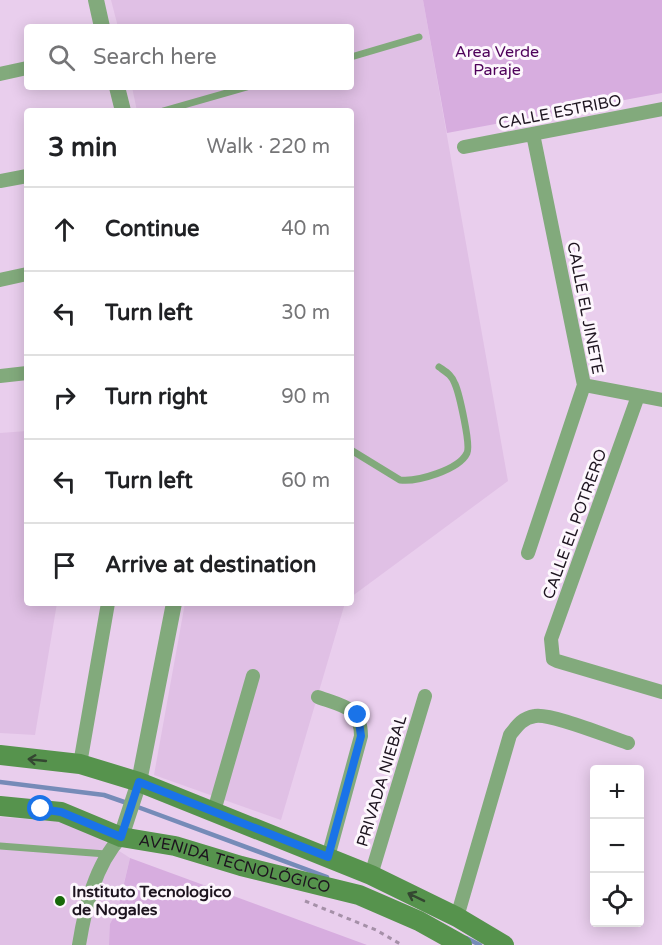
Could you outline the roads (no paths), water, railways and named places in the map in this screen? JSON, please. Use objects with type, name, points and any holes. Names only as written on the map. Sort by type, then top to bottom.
[{"type":"main road","name":"AVENIDA TECNOLÓGICO","points":[[0,755],[80,764],[214,811],[371,875],[457,917],[504,945]]},
{"type":"main road","name":"AVENIDA TECNOLÓGICO","points":[[0,806],[61,812],[240,866],[359,895],[418,921],[462,945]]},
{"type":"street","points":[[96,0],[101,24]]},
{"type":"street","points":[[0,74],[24,69]]},
{"type":"street","points":[[118,90],[122,108]]},
{"type":"street","name":"CALLE ESTRIBO","points":[[464,147],[662,109]]},
{"type":"street","name":"CALLE EL JINETE","points":[[528,553],[584,386],[533,134]]},
{"type":"street","points":[[0,181],[24,177]]},
{"type":"street","points":[[0,280],[24,275]]},
{"type":"street","points":[[0,376],[24,373]]},
{"type":"street","points":[[584,386],[662,400]]},
{"type":"street","name":"CALLE EL POTRERO","points":[[638,396],[551,639],[551,656],[557,661],[662,691]]},
{"type":"street","points":[[80,764],[107,606]]},
{"type":"street","points":[[79,945],[83,917],[106,854],[123,832],[138,785],[173,606]]},
{"type":"street","points":[[214,811],[253,676]]},
{"type":"street","name":"PRIVADA NIEBAL","points":[[371,875],[425,696]]},
{"type":"street","points":[[318,697],[351,709],[358,715],[361,725],[361,736],[328,857]]},
{"type":"street","points":[[457,917],[510,735],[523,719],[542,715],[628,743]]},
{"type":"lane","points":[[354,56],[418,38]]},
{"type":"lane","points":[[174,108],[236,90]]},
{"type":"lane","points":[[354,452],[400,480],[408,481],[417,481],[456,464],[464,458],[468,447],[455,384],[449,374],[439,368]]},
{"type":"lane","points":[[0,846],[106,854]]},
{"type":"waterway","points":[[0,782],[104,795],[127,803]]},
{"type":"waterway","points":[[135,806],[327,877]]},
{"type":"waterway","points":[[466,938],[480,945]]},
{"type":"place","name":"Instituto Tecnologico de Nogales","points":[[60,901]]},
{"type":"park label","name":"Area Verde Paraje","points":[[497,61]]}]
